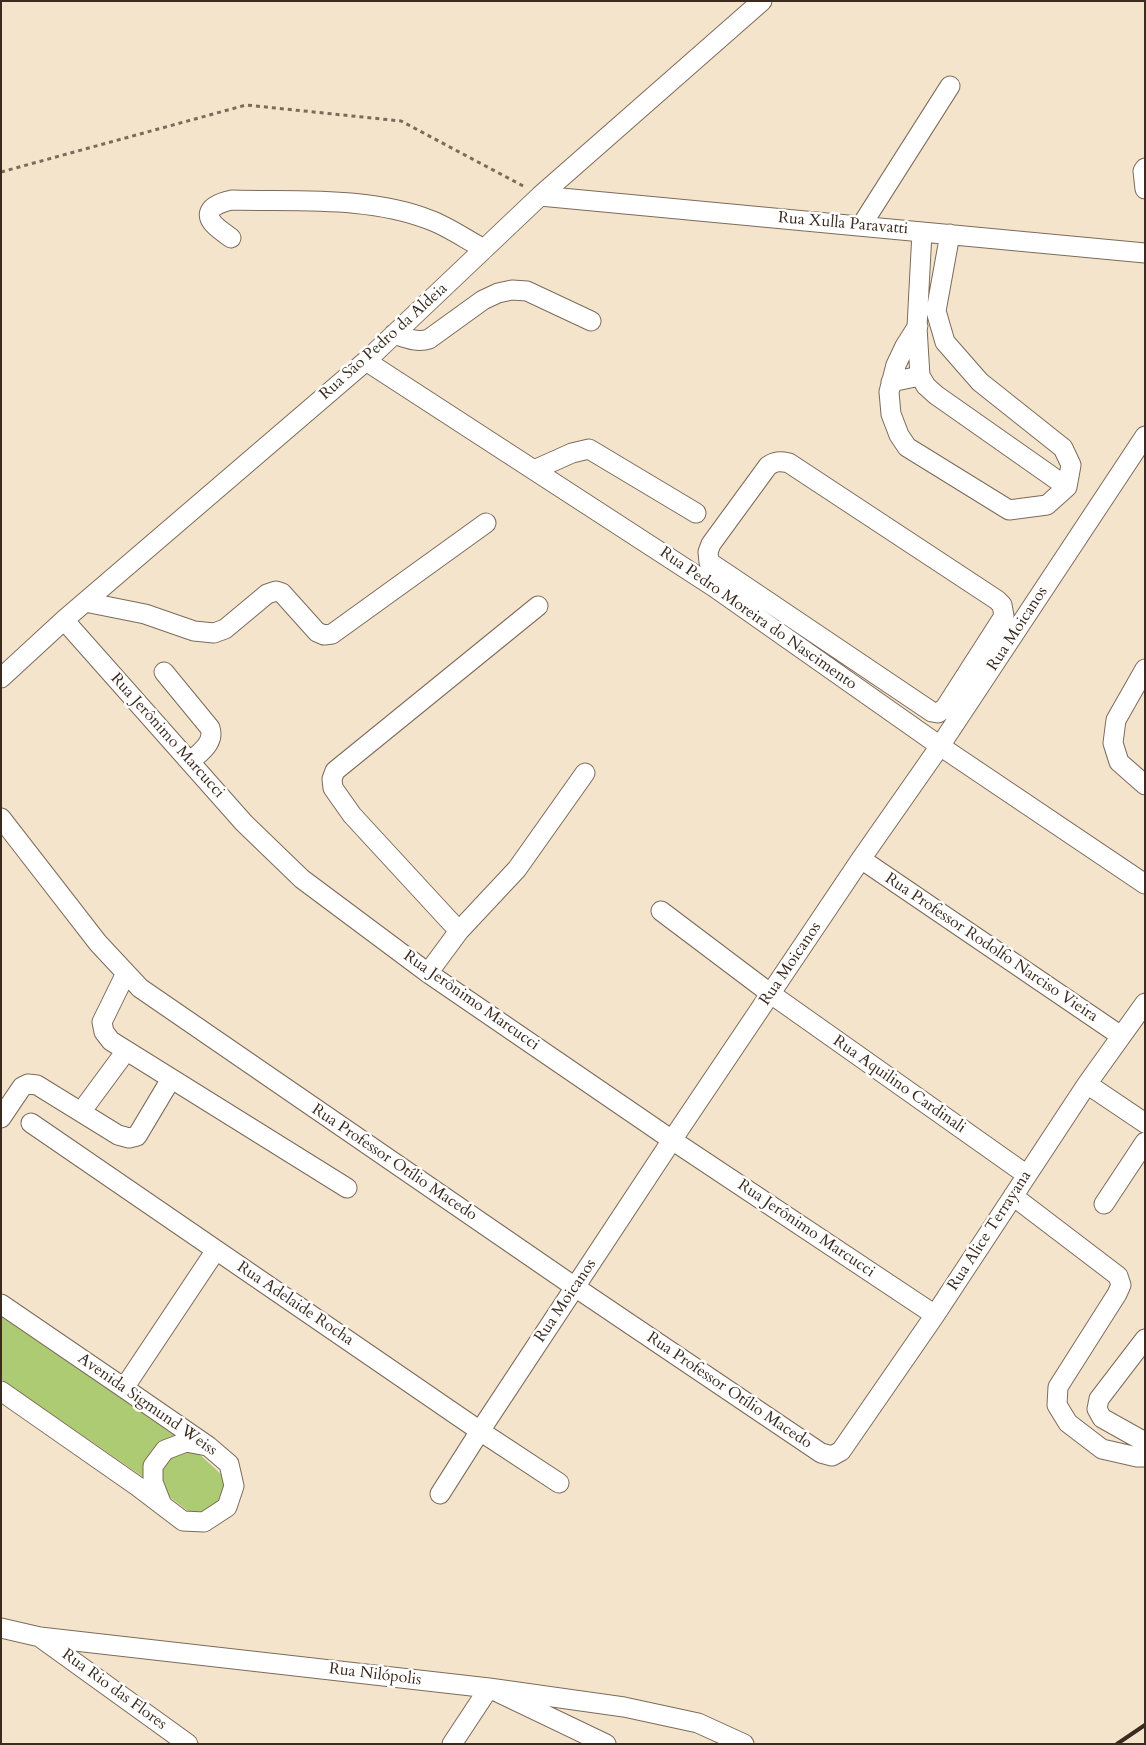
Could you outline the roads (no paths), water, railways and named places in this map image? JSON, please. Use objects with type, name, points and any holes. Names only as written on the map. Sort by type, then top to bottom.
[{"type":"street","name":"Rua São Pedro da Aldeia","points":[[1,678],[64,620],[366,361],[540,196],[762,1]]},
{"type":"street","points":[[862,226],[950,86]]},
{"type":"street","points":[[1145,168],[1143,171],[1145,189]]},
{"type":"street","name":"Rua Xulla Paravatti","points":[[540,196],[1145,253]]},
{"type":"street","points":[[231,238],[212,222],[209,215],[211,208],[220,202],[232,200],[353,203],[388,207],[432,220],[484,249]]},
{"type":"street","points":[[922,232],[917,327],[920,376],[926,386],[936,395],[1067,487]]},
{"type":"street","points":[[936,311],[917,327],[899,358],[891,382],[889,392],[891,414],[899,435],[907,447],[1009,510],[1047,505],[1067,487],[1071,466],[1063,448],[980,382],[946,342],[936,311],[950,234]]},
{"type":"street","points":[[394,334],[415,341],[429,339],[483,300],[498,293],[512,290],[527,291],[591,321]]},
{"type":"street","name":"Rua Pedro Moreira do Nascimento","points":[[366,361],[534,470],[719,580],[940,746],[1145,884]]},
{"type":"street","points":[[891,382],[920,376]]},
{"type":"street","name":"Rua Moicanos","points":[[440,1494],[672,1140],[940,746],[1145,436]]},
{"type":"street","points":[[534,470],[572,453],[589,449],[696,513]]},
{"type":"street","points":[[782,461],[789,463],[997,600],[1002,605],[1004,616],[945,708],[938,713],[932,712],[719,580],[710,562],[708,552],[711,544],[768,466],[782,461]]},
{"type":"street","points":[[85,602],[145,614],[194,631],[214,634],[225,629],[267,594],[276,591],[282,593],[317,632],[332,634],[486,523]]},
{"type":"street","points":[[459,931],[352,815],[333,788],[332,779],[335,771],[538,606]]},
{"type":"street","name":"Rua Jerônimo Marcucci","points":[[64,620],[244,823],[302,879],[428,973],[672,1140],[935,1315]]},
{"type":"street","points":[[1145,669],[1116,720],[1113,743],[1119,762],[1145,785]]},
{"type":"street","points":[[164,672],[210,728],[212,734],[210,742],[190,762]]},
{"type":"street","points":[[428,973],[459,931],[517,869],[585,773]]},
{"type":"street","name":"Rua Professor Otílio Macedo","points":[[1,818],[98,942],[140,988],[575,1287],[821,1453],[832,1456]]},
{"type":"street","name":"Rua Professor Rodolfo Narciso Vieira","points":[[861,860],[1121,1036]]},
{"type":"street","name":"Rua Aquilino Cardinali","points":[[661,911],[771,994],[1027,1175]]},
{"type":"street","points":[[126,973],[102,1022],[104,1032],[111,1041],[347,1188]]},
{"type":"street","name":"Rua Alice Terrayana","points":[[832,1456],[842,1451],[935,1315],[1087,1084],[1145,1003]]},
{"type":"street","points":[[81,1112],[126,1051]]},
{"type":"street","points":[[1,1118],[22,1087],[28,1084],[37,1085],[118,1135],[129,1138],[136,1136],[171,1079]]},
{"type":"street","points":[[1087,1084],[1145,1124]]},
{"type":"street","name":"Rua Adelaide Rocha","points":[[31,1123],[480,1431],[559,1483]]},
{"type":"street","points":[[1104,1204],[1145,1142]]},
{"type":"street","points":[[1014,1196],[1118,1276],[1121,1285],[1118,1294],[1058,1387],[1057,1405],[1068,1423],[1102,1449],[1145,1457]]},
{"type":"street","points":[[124,1388],[216,1250]]},
{"type":"street","name":"Avenida Sigmund Weiss","points":[[1,1304],[208,1446],[229,1464],[234,1486],[227,1507],[204,1522],[183,1521],[137,1486],[3,1397]]},
{"type":"street","points":[[1145,1339],[1099,1399],[1097,1410],[1102,1418],[1145,1442]]},
{"type":"street","points":[[163,1506],[153,1482],[153,1466],[165,1450],[186,1442],[208,1446]]},
{"type":"street","name":"Rua Nilópolis","points":[[1,1628],[40,1637],[489,1688],[624,1707],[698,1723],[744,1744]]},
{"type":"street","name":"Rua Rio das Flores","points":[[40,1637],[188,1744]]},
{"type":"street","points":[[452,1744],[489,1688],[606,1744]]},
{"type":"railway","points":[[1117,1744],[1145,1725]]}]
